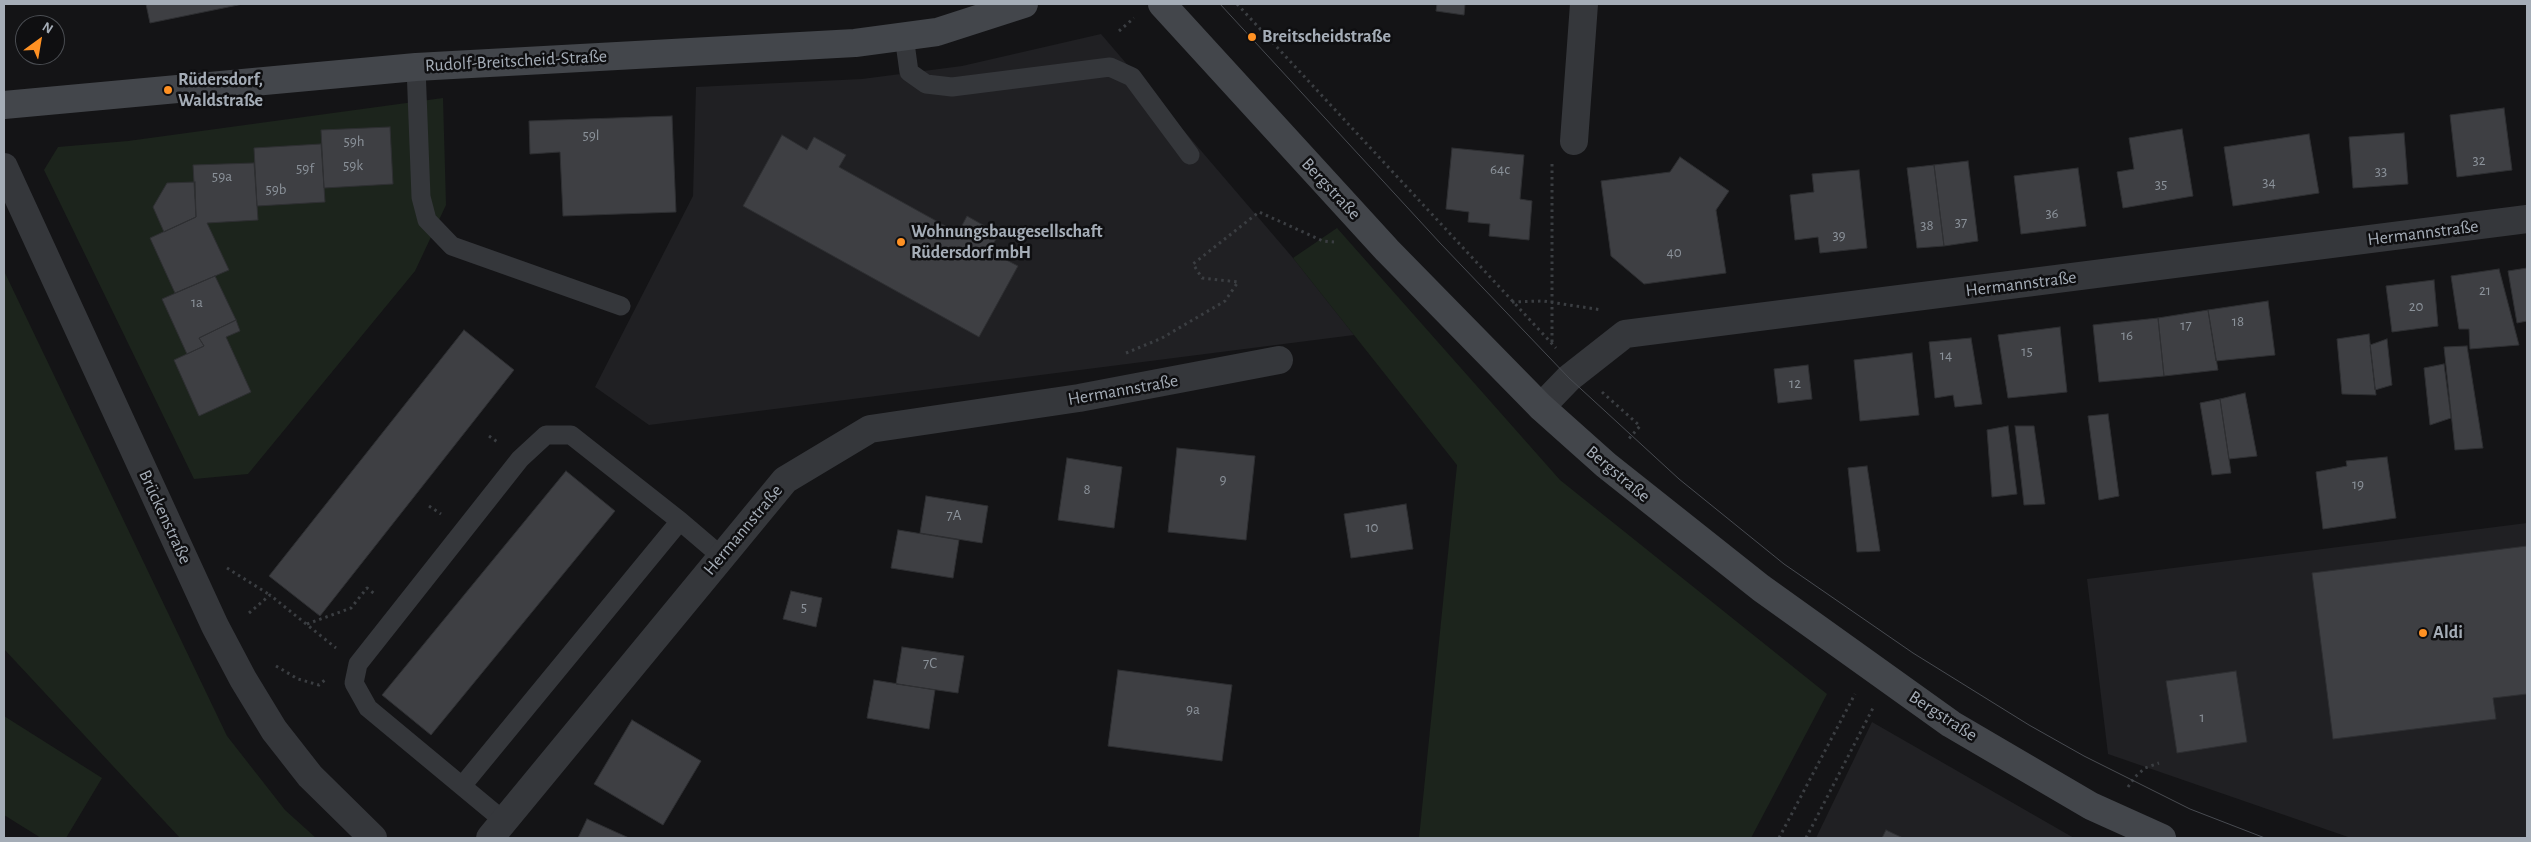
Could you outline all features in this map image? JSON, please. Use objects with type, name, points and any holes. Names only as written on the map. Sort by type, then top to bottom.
[{"type":"street","name":"Rudolf-Breitscheid-Straße","points":[[4,105],[416,67],[855,43],[937,32],[1024,4]]},
{"type":"street","name":"Bergstraße","points":[[1162,4],[1387,250],[1541,407],[1606,465],[1760,588],[1951,724],[2091,806],[2162,838]]},
{"type":"street","points":[[1574,142],[1584,4]]},
{"type":"street","name":"Brückenstraße","points":[[4,166],[207,608],[243,679],[274,730],[310,776],[373,838]]},
{"type":"street","name":"Hermannstraße","points":[[1541,407],[1579,370],[1625,334],[2527,219]]},
{"type":"street","name":"Hermannstraße","points":[[497,830],[785,480],[870,429],[1079,398],[1279,360]]},
{"type":"lane","points":[[904,36],[909,72],[926,84],[952,87],[1110,66],[1132,77],[1190,155]]},
{"type":"lane","points":[[416,67],[421,197],[427,220],[452,246],[621,306]]},
{"type":"lane","points":[[497,830],[462,786],[368,708],[354,683],[358,664],[520,459],[546,435],[571,435],[721,556]]},
{"type":"lane","points":[[462,786],[680,521]]},
{"type":"path","points":[[1237,4],[1512,302],[1579,370],[1640,426],[1606,465]]},
{"type":"path","points":[[1552,343],[1552,164],[1574,142]]},
{"type":"path","points":[[1119,356],[1162,338],[1225,302],[1238,282],[1202,278],[1193,264],[1259,212],[1323,241],[1387,250]]},
{"type":"path","points":[[1512,302],[1551,302],[1606,310]]},
{"type":"path","points":[[227,568],[270,594],[358,664]]},
{"type":"path","points":[[306,624],[350,608],[366,588]]},
{"type":"path","points":[[250,612],[270,594]]},
{"type":"path","points":[[276,666],[298,679],[319,685],[323,683]]},
{"type":"path","points":[[1779,838],[1870,667]]},
{"type":"path","points":[[1806,838],[1873,707]]},
{"type":"shaded area","points":[[1101,34],[1293,258],[1354,335],[649,425],[595,387],[693,196],[696,87],[862,79],[962,66]]},
{"type":"shaded area","points":[[443,98],[446,205],[415,271],[248,474],[194,479],[44,170],[58,147],[128,141]]},
{"type":"shaded area","points":[[1337,228],[1560,480],[1827,694],[1751,838],[1419,838],[1457,465],[1293,258]]},
{"type":"shaded area","points":[[4,271],[227,736],[285,810],[316,838],[180,838],[4,649]]},
{"type":"shaded area","points":[[2527,523],[2527,838],[2351,838],[2108,754],[2087,579]]},
{"type":"shaded area","points":[[4,716],[102,778],[66,838],[41,838],[4,815]]},
{"type":"shaded area","points":[[1872,722],[2074,838],[1816,838]]},
{"type":"building","points":[[146,4],[243,4],[150,23]]},
{"type":"building","points":[[1437,4],[1465,4],[1464,15],[1436,11]]},
{"type":"building","points":[[2504,108],[2512,170],[2457,177],[2450,115]]},
{"type":"building","points":[[672,116],[676,212],[563,216],[560,152],[530,154],[529,121]]},
{"type":"building","points":[[390,127],[393,184],[324,188],[321,130]]},
{"type":"building","points":[[2182,129],[2193,196],[2123,208],[2117,172],[2134,169],[2129,138]]},
{"type":"building","points":[[2404,133],[2408,184],[2353,188],[2349,137]]},
{"type":"building","points":[[2309,134],[2319,193],[2233,206],[2224,147]]},
{"type":"building","name":"Wohnungsbaugesellschaft Rüdersdorf mbH","points":[[782,135],[807,150],[814,137],[846,155],[839,167],[958,233],[967,216],[999,234],[989,251],[1018,266],[979,337],[743,206]]},
{"type":"building","points":[[321,144],[325,202],[257,206],[254,148]]},
{"type":"building","points":[[1452,148],[1524,155],[1520,199],[1532,201],[1529,240],[1489,236],[1490,224],[1468,222],[1469,212],[1446,209]]},
{"type":"building","points":[[1680,157],[1729,191],[1716,210],[1726,273],[1644,284],[1611,256],[1601,181],[1670,172]]},
{"type":"building","points":[[1968,161],[1978,241],[1944,246],[1934,165]]},
{"type":"building","points":[[254,163],[258,220],[207,223],[229,270],[175,293],[150,238],[196,217],[193,165]]},
{"type":"building","points":[[1934,165],[1944,246],[1917,248],[1907,168]]},
{"type":"building","points":[[2078,168],[2086,226],[2021,234],[2014,176]]},
{"type":"building","points":[[1859,170],[1867,248],[1820,253],[1818,237],[1795,240],[1790,195],[1814,192],[1812,174]]},
{"type":"building","points":[[195,182],[196,217],[164,232],[153,207],[167,183]]},
{"type":"building","points":[[2527,268],[2527,321],[2517,323],[2508,271]]},
{"type":"building","points":[[2499,269],[2519,345],[2470,349],[2469,329],[2459,329],[2451,276]]},
{"type":"building","points":[[215,276],[236,320],[199,338],[204,346],[187,354],[162,299]]},
{"type":"building","points":[[2434,280],[2438,326],[2392,332],[2386,286]]},
{"type":"building","points":[[2268,301],[2275,355],[2216,361],[2208,310]]},
{"type":"building","points":[[2208,310],[2218,370],[2164,376],[2158,318]]},
{"type":"building","points":[[2158,318],[2164,376],[2099,382],[2093,325]]},
{"type":"building","points":[[236,320],[240,331],[226,337],[251,392],[199,416],[174,360],[204,346],[199,338]]},
{"type":"building","points":[[2060,327],[2067,392],[2008,398],[1998,335]]},
{"type":"building","points":[[464,330],[514,370],[320,616],[269,576]]},
{"type":"building","points":[[2369,334],[2376,395],[2342,394],[2337,339]]},
{"type":"building","points":[[1971,338],[1982,404],[1955,407],[1953,395],[1935,398],[1929,342]]},
{"type":"building","points":[[2387,339],[2392,385],[2375,390],[2370,345]]},
{"type":"building","points":[[2467,346],[2483,448],[2455,450],[2444,347]]},
{"type":"building","points":[[1912,353],[1919,415],[1860,421],[1854,360]]},
{"type":"building","points":[[2444,364],[2451,418],[2430,425],[2424,368]]},
{"type":"building","points":[[1808,365],[1812,399],[1778,403],[1774,369]]},
{"type":"building","points":[[2245,393],[2257,456],[2229,459],[2220,399]]},
{"type":"building","points":[[2220,399],[2231,473],[2212,475],[2200,403]]},
{"type":"building","points":[[2108,414],[2119,496],[2099,500],[2088,416]]},
{"type":"building","points":[[2008,426],[2017,494],[1992,497],[1987,430]]},
{"type":"building","points":[[2015,426],[2034,426],[2045,504],[2024,505]]},
{"type":"building","points":[[1177,448],[1255,456],[1246,540],[1168,532]]},
{"type":"building","points":[[2387,457],[2396,518],[2323,529],[2316,472],[2347,466],[2346,461]]},
{"type":"building","points":[[1067,458],[1122,467],[1114,528],[1058,520]]},
{"type":"building","points":[[1867,466],[1880,551],[1857,552],[1848,468]]},
{"type":"building","points":[[566,471],[615,511],[431,735],[382,695]]},
{"type":"building","points":[[926,496],[988,506],[982,543],[920,533]]},
{"type":"building","points":[[1406,504],[1413,549],[1351,558],[1344,514]]},
{"type":"building","points":[[898,530],[959,540],[953,578],[891,568]]},
{"type":"building","name":"Aldi","points":[[2527,546],[2527,694],[2493,698],[2496,719],[2333,739],[2312,573]]},
{"type":"building","points":[[791,591],[822,598],[816,627],[783,619]]},
{"type":"building","points":[[902,647],[964,656],[958,693],[896,684]]},
{"type":"building","points":[[1118,670],[1232,685],[1222,761],[1108,746]]},
{"type":"building","points":[[2236,671],[2247,742],[2177,753],[2166,681]]},
{"type":"building","points":[[874,680],[935,690],[929,729],[867,718]]},
{"type":"building","points":[[632,720],[701,761],[663,825],[594,784]]},
{"type":"building","points":[[587,819],[629,838],[578,838]]},
{"type":"building","points":[[1886,830],[1903,838],[1882,838]]},
{"type":"tram line","points":[[1220,4],[1441,244],[1569,378],[1679,479],[1784,564],[1913,653],[2029,725],[2084,756],[2190,809],[2265,838]]},
{"type":"place","name":"Breitscheidstraße","points":[[1252,37]]},
{"type":"place","name":"Rüdersdorf, Waldstraße","points":[[168,90]]},
{"type":"place","name":"Wohnungsbaugesellschaft Rüdersdorf mbH","points":[[901,242]]},
{"type":"place","name":"Aldi","points":[[2423,633]]}]
